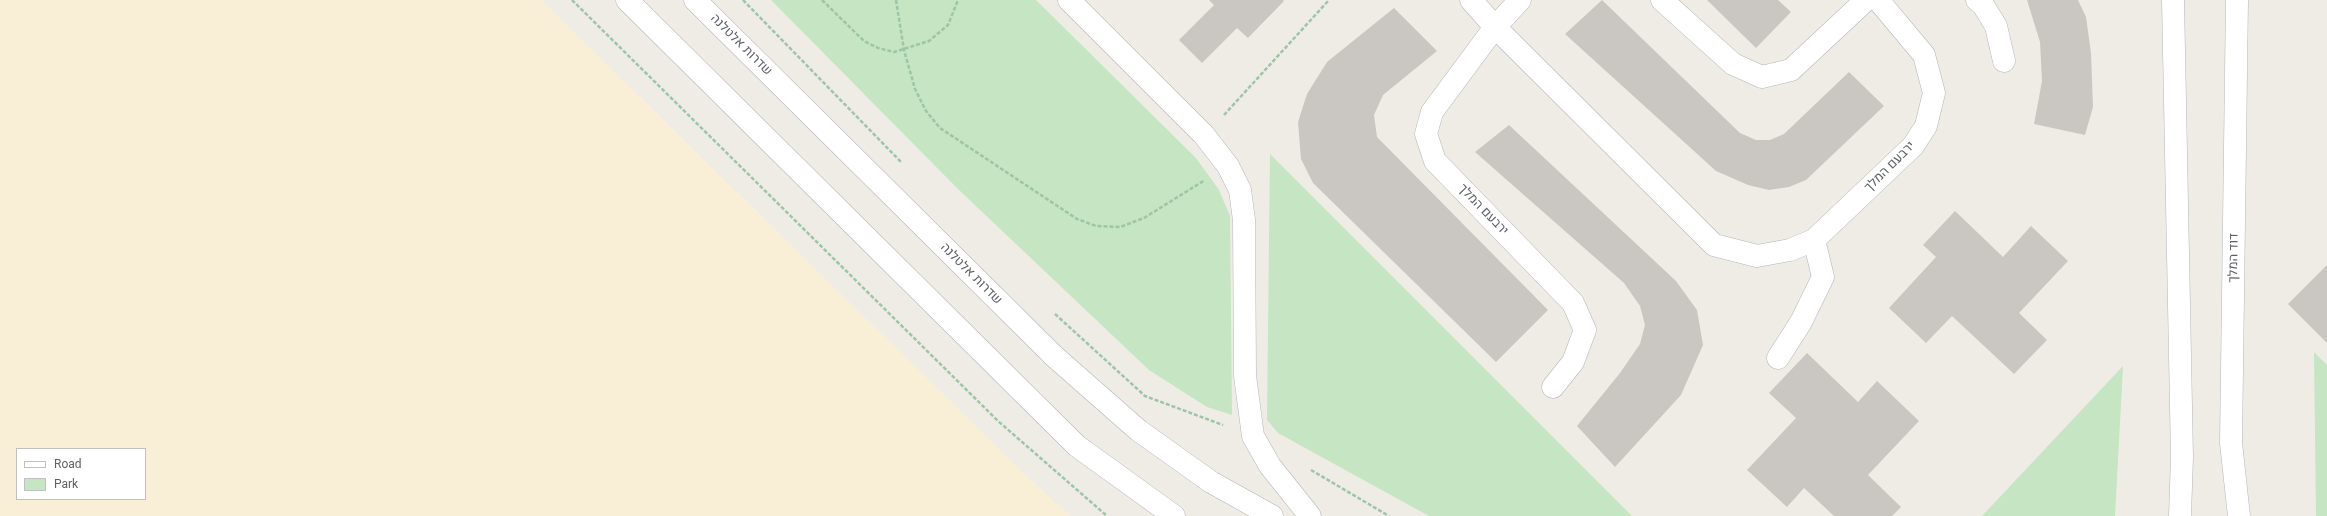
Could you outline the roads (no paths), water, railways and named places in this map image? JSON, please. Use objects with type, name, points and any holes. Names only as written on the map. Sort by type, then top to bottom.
[{"type":"street","points":[[627,0],[1077,446],[1174,516]]},
{"type":"street","name":"שדרות אלטלנה","points":[[695,0],[1055,357],[1138,430],[1211,482],[1272,516]]},
{"type":"street","points":[[1069,0],[1204,136],[1228,166],[1240,190],[1244,220],[1245,376],[1253,436],[1270,466],[1310,516]]},
{"type":"street","name":"ירבעם המלך","points":[[1471,0],[1495,27],[1714,245],[1757,256],[1790,250],[1814,240],[1913,146],[1926,126],[1934,93],[1924,55],[1878,0]]},
{"type":"street","name":"ירבעם המלך","points":[[1520,0],[1495,27],[1432,112],[1426,134],[1435,160],[1573,303],[1585,330],[1573,362],[1553,387]]},
{"type":"street","points":[[1662,0],[1733,64],[1762,77],[1791,70],[1866,0]]},
{"type":"street","points":[[1977,0],[1983,5],[1996,26],[2004,61]]},
{"type":"street","points":[[2174,0],[2182,457],[2180,516]]},
{"type":"street","name":"דוד המלך","points":[[2237,0],[2231,442],[2239,516]]},
{"type":"street","points":[[1778,358],[1801,322],[1823,277],[1814,240]]}]
